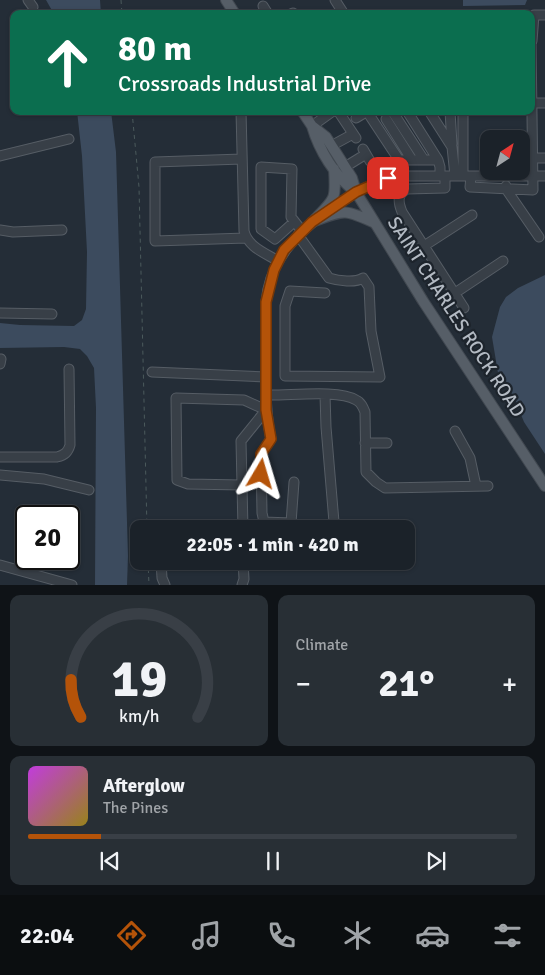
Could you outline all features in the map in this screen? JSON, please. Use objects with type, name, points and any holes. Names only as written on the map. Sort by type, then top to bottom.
[{"type":"main road","name":"SAINT CHARLES ROCK ROAD","points":[[305,115],[312,126],[317,143],[333,168],[344,183],[356,192]]},
{"type":"main road","name":"SAINT CHARLES ROCK ROAD","points":[[312,126],[326,137],[352,178],[356,192],[423,300],[545,486]]},
{"type":"main road","points":[[312,222],[332,201],[335,190],[333,168]]},
{"type":"main road","points":[[312,222],[340,211],[345,211],[376,223]]},
{"type":"street","points":[[241,115],[244,231],[246,238],[259,250],[278,261]]},
{"type":"street","points":[[312,126],[327,115]]},
{"type":"street","points":[[331,146],[355,136],[341,115]]},
{"type":"street","points":[[356,118],[361,115]]},
{"type":"street","points":[[371,115],[399,160],[438,160]]},
{"type":"street","points":[[376,125],[392,115]]},
{"type":"street","points":[[398,115],[424,160]]},
{"type":"street","points":[[410,115],[438,160],[445,188],[407,189],[403,191],[398,203],[464,308]]},
{"type":"street","points":[[432,115],[452,147],[463,176],[470,187],[533,190],[532,115]]},
{"type":"street","points":[[450,115],[452,147]]},
{"type":"street","points":[[463,115],[463,176]]},
{"type":"street","points":[[386,119],[412,160]]},
{"type":"street","points":[[0,156],[69,138]]},
{"type":"street","points":[[345,167],[364,152],[370,161],[388,178]]},
{"type":"street","points":[[532,158],[545,158]]},
{"type":"street","points":[[242,159],[155,162],[155,241],[246,238]]},
{"type":"street","points":[[294,222],[275,239],[261,229],[261,166],[292,168],[291,216],[326,276],[335,280],[346,281],[363,278],[369,286],[371,331],[380,377],[285,376],[285,306],[290,291],[325,293]]},
{"type":"street","points":[[294,482],[290,523],[264,522],[262,513],[261,454],[271,439],[266,410],[266,302],[270,279],[284,250],[312,222],[356,192],[388,178],[400,176],[480,176]]},
{"type":"street","points":[[530,176],[545,176]]},
{"type":"street","points":[[507,180],[506,189],[539,237]]},
{"type":"street","points":[[424,246],[472,215]]},
{"type":"street","points":[[0,230],[13,232],[62,230]]},
{"type":"street","points":[[454,293],[502,261]]},
{"type":"street","points":[[0,313],[52,314]]},
{"type":"street","points":[[0,457],[57,457],[68,451],[70,445],[69,369]]},
{"type":"street","points":[[152,372],[266,377]]},
{"type":"street","points":[[266,395],[347,396],[357,400],[365,412],[366,472],[385,488],[488,486]]},
{"type":"street","points":[[325,395],[334,520]]},
{"type":"street","points":[[242,484],[188,484],[177,480],[176,398],[244,400],[266,410]]},
{"type":"street","points":[[242,520],[241,441],[266,410]]},
{"type":"street","points":[[454,431],[470,458],[476,486]]},
{"type":"street","points":[[365,442],[387,443]]},
{"type":"street","points":[[0,475],[44,479],[89,490]]},
{"type":"street","points":[[0,565],[72,585]]},
{"type":"street","points":[[162,570],[165,585]]},
{"type":"street","points":[[242,585],[243,570]]},
{"type":"path","points":[[132,115],[139,197],[147,520]]},
{"type":"path","points":[[148,570],[149,585]]},
{"type":"water","points":[[46,0],[100,0],[101,10],[52,10]]},
{"type":"water","points":[[463,0],[527,0],[525,5],[463,6]]},
{"type":"water","points":[[77,115],[111,115],[116,152],[128,556],[127,585],[95,585],[96,408],[94,368],[80,349],[64,347],[0,348],[0,323],[74,326],[82,320],[86,309],[87,252],[82,156]]},
{"type":"water","points":[[545,275],[545,454],[524,422],[514,397],[498,373],[492,337],[500,307],[506,297],[518,288]]},
{"type":"route","points":[[261,474],[261,454],[271,439],[266,410],[266,302],[270,279],[284,250],[312,222],[356,192],[388,178]]}]
